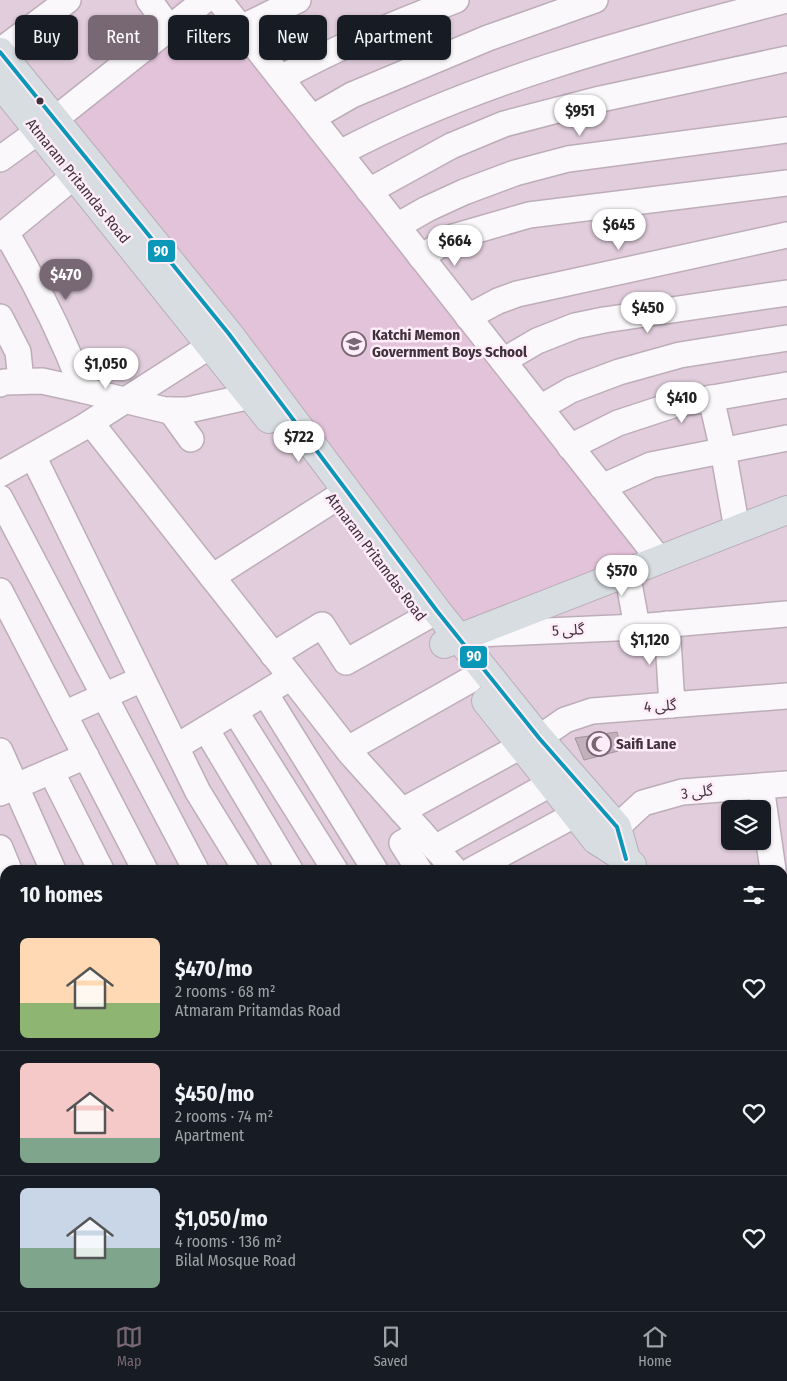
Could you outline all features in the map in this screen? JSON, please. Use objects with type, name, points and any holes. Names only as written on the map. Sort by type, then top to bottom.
[{"type":"main road","name":"Atmaram Pritamdas Road","points":[[0,51],[46,125],[220,340],[431,615],[457,639],[530,742],[550,784],[596,840],[632,865]]},
{"type":"main road","name":"Atmaram Pritamdas Road","points":[[0,83],[46,125]]},
{"type":"main road","points":[[457,639],[787,510]]},
{"type":"main road","name":"Atmaram Pritamdas Road","points":[[457,639],[470,680],[616,826],[632,865]]},
{"type":"street","points":[[0,51],[68,0]]},
{"type":"street","points":[[149,0],[168,26]]},
{"type":"street","points":[[187,15],[205,0]]},
{"type":"street","points":[[219,0],[231,15]]},
{"type":"street","points":[[249,24],[298,0]]},
{"type":"street","points":[[281,78],[325,54],[456,0]]},
{"type":"street","points":[[312,118],[352,95],[488,38],[595,0]]},
{"type":"street","points":[[340,153],[377,134],[493,86],[625,43],[786,0]]},
{"type":"street","points":[[0,159],[168,31]]},
{"type":"street","points":[[249,38],[659,559]]},
{"type":"street","points":[[369,190],[451,146],[504,124],[596,100],[787,60]]},
{"type":"street","points":[[397,226],[427,209],[464,192],[515,173],[568,159],[787,130]]},
{"type":"street","points":[[82,170],[3,235],[28,269],[62,338],[83,390]]},
{"type":"street","points":[[421,257],[453,237],[529,215],[787,183]]},
{"type":"street","points":[[468,317],[498,301],[517,294],[787,235]]},
{"type":"street","points":[[503,361],[538,341],[575,326],[787,293]]},
{"type":"street","points":[[0,317],[18,352],[6,382],[42,381],[170,410],[188,410],[261,394]]},
{"type":"street","points":[[540,408],[571,390],[619,372],[680,355],[787,338]]},
{"type":"street","points":[[0,474],[91,423],[220,340]]},
{"type":"street","points":[[570,447],[618,423],[673,405],[787,385]]},
{"type":"street","points":[[710,398],[723,450],[737,529]]},
{"type":"street","points":[[170,410],[191,439]]},
{"type":"street","points":[[91,423],[348,749],[450,865]]},
{"type":"street","points":[[602,487],[651,465],[787,438]]},
{"type":"street","points":[[33,456],[198,792],[243,865]]},
{"type":"street","points":[[212,577],[340,496]]},
{"type":"street","points":[[0,498],[193,865]]},
{"type":"street","points":[[627,572],[637,627]]},
{"type":"street","points":[[0,591],[142,865]]},
{"type":"street","name":"گلی 5","points":[[457,639],[637,627],[787,614]]},
{"type":"street","points":[[273,655],[322,625],[346,662],[431,615]]},
{"type":"street","points":[[667,624],[672,705]]},
{"type":"street","points":[[176,747],[291,677]]},
{"type":"street","points":[[64,714],[142,679]]},
{"type":"street","points":[[348,749],[470,680]]},
{"type":"street","points":[[265,693],[372,865]]},
{"type":"street","name":"گلی 4","points":[[402,811],[530,742],[565,720],[592,711],[787,696]]},
{"type":"street","points":[[236,711],[332,865]]},
{"type":"street","points":[[206,729],[287,865]]},
{"type":"street","points":[[0,751],[8,790],[50,865]]},
{"type":"street","points":[[8,790],[86,756]]},
{"type":"street","points":[[50,772],[98,865]]},
{"type":"street","points":[[416,865],[402,843],[428,840],[550,784]]},
{"type":"street","name":"گلی 3","points":[[616,826],[643,803],[682,792],[787,784]]},
{"type":"street","points":[[761,786],[773,865]]},
{"type":"street","points":[[481,865],[576,814]]},
{"type":"street","points":[[0,848],[7,865]]},
{"type":"shaded area","name":"Katchi Memon Government Boys School","points":[[179,0],[217,0],[229,15],[168,15],[168,60],[249,60],[249,40],[259,53],[259,60],[264,60],[659,559],[456,642],[48,128],[118,60],[158,60],[158,21]]},
{"type":"building","name":"Saifi Lane","points":[[617,732],[622,750],[584,760],[575,738]]},
{"type":"transit line","name":"90","points":[[0,52],[229,334],[437,611],[539,738],[617,827],[626,859]]},
{"type":"place","name":"Katchi Memon Government Boys School","points":[[354,344]]},
{"type":"place","name":"Saifi Lane","points":[[599,744]]}]
